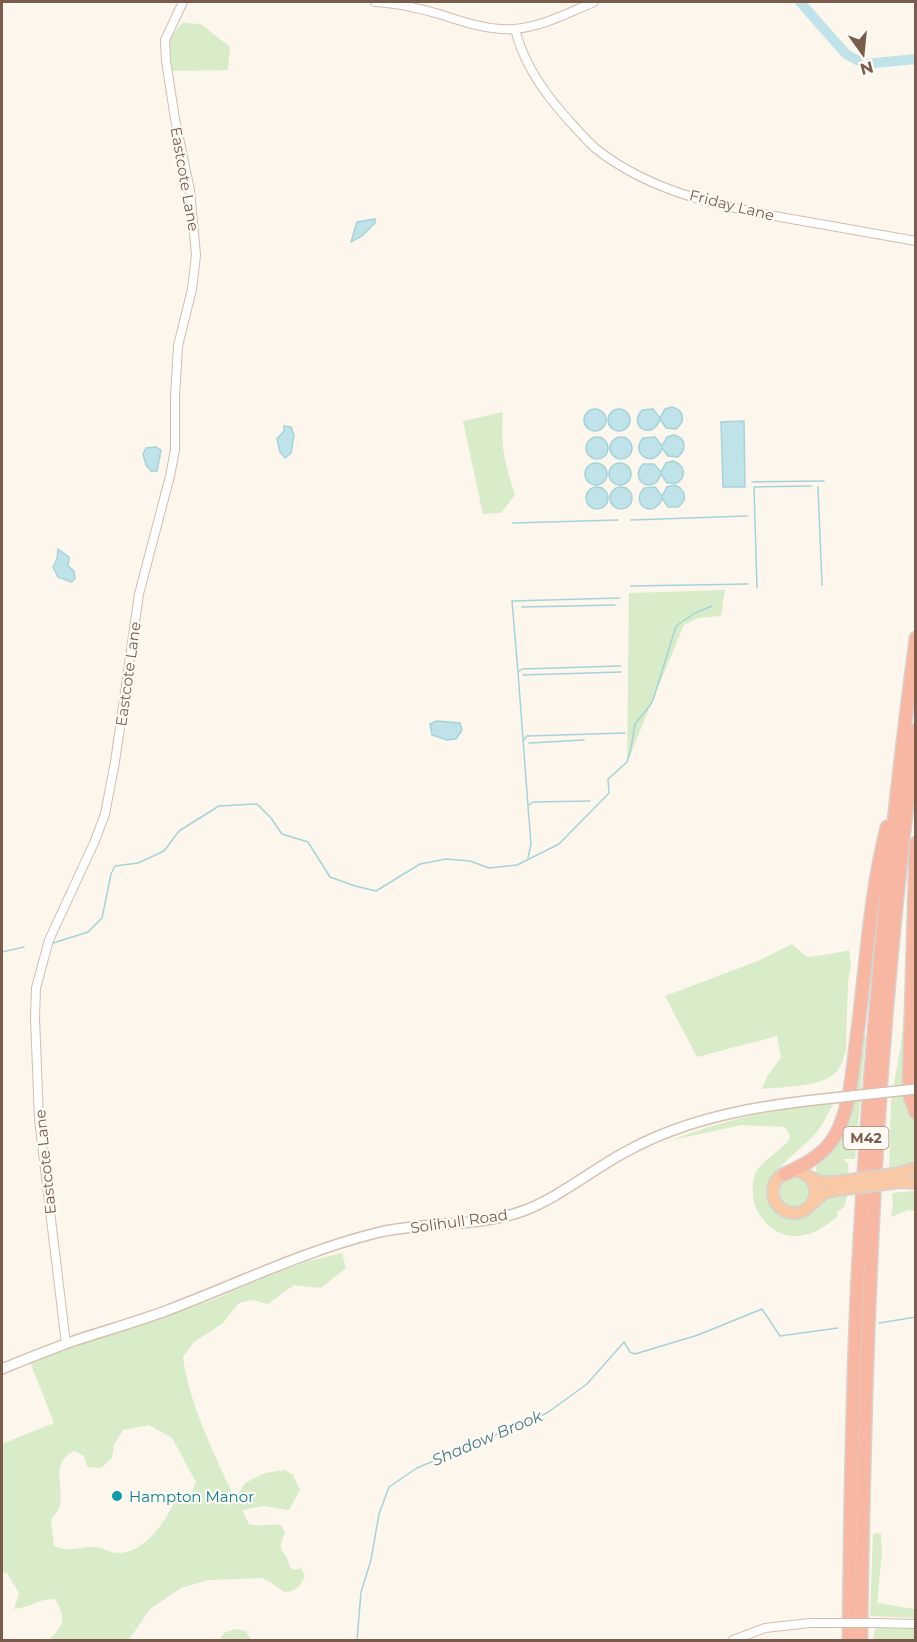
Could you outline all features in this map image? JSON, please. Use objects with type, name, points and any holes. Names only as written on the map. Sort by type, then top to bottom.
[{"type":"highway","name":"M42","points":[[849,1641],[854,1376],[861,1219],[877,988],[897,785],[915,638]]},
{"type":"highway","name":"M42","points":[[861,1641],[863,1453],[877,1143],[898,885],[915,730]]},
{"type":"highway","name":"M42","points":[[785,1174],[813,1159],[825,1149],[835,1136],[843,1119],[855,1055],[878,860],[897,785]]},
{"type":"highway","points":[[915,843],[909,1083],[915,1113]]},
{"type":"highway","points":[[900,1178],[915,1168]]},
{"type":"highway","points":[[836,1186],[824,1193],[805,1210],[797,1213],[789,1213],[778,1206],[774,1199],[774,1186],[778,1179],[785,1174],[796,1172],[836,1186],[900,1178],[915,1183]]},
{"type":"highway","points":[[807,1176],[813,1182],[815,1190],[812,1203]]},
{"type":"main road","name":"Solihull Road","points":[[2,1369],[66,1344],[152,1316],[292,1260],[354,1239],[406,1228],[486,1221],[522,1212],[546,1201],[630,1149],[694,1123],[747,1109],[915,1089]]},
{"type":"street","name":"Eastcote Lane","points":[[66,1344],[39,1119],[36,988],[49,940],[105,814],[115,762],[139,594],[175,450],[178,346],[192,289],[196,255],[190,190],[166,61],[165,40],[183,2]]},
{"type":"street","points":[[375,2],[417,8],[469,24],[515,29],[554,20],[594,2]]},
{"type":"street","name":"Friday Lane","points":[[515,29],[522,54],[551,101],[596,148],[650,180],[713,203],[754,213],[915,241]]},
{"type":"street","points":[[733,1641],[765,1628],[810,1623],[915,1624]]},
{"type":"green space","points":[[182,23],[201,24],[230,47],[228,70],[171,71],[169,40]]},
{"type":"green space","points":[[503,412],[504,455],[515,495],[501,513],[483,514],[463,421]]},
{"type":"green space","points":[[725,590],[721,616],[698,618],[684,625],[627,762],[629,593]]},
{"type":"green space","points":[[792,944],[807,957],[849,950],[851,966],[848,982],[846,1049],[838,1070],[826,1079],[799,1086],[762,1089],[768,1075],[781,1058],[777,1036],[697,1057],[665,996],[758,961]]},
{"type":"green space","points":[[905,1001],[905,1095],[909,1110],[915,1120],[915,1162],[905,1168],[889,1170],[891,1101],[901,1044]]},
{"type":"green space","points":[[861,1036],[866,1036],[855,1159],[843,1159],[848,1164],[849,1177],[831,1178],[816,1174],[816,1166],[839,1139],[846,1123],[851,1107]]},
{"type":"green space","points":[[834,1103],[818,1130],[780,1167],[768,1186],[768,1197],[772,1207],[782,1217],[789,1219],[801,1218],[809,1214],[828,1198],[848,1194],[844,1207],[837,1212],[837,1217],[827,1225],[807,1234],[786,1235],[767,1225],[754,1201],[753,1187],[756,1172],[790,1138],[784,1127],[742,1125],[672,1140],[711,1126],[751,1116]]},
{"type":"green space","points":[[794,1176],[805,1181],[810,1192],[805,1203],[794,1208],[783,1203],[778,1192],[783,1181]]},
{"type":"green space","points":[[915,1192],[915,1211],[908,1210],[891,1217],[892,1193]]},
{"type":"green space","points":[[342,1253],[346,1268],[321,1288],[294,1285],[268,1304],[252,1300],[239,1303],[222,1324],[194,1342],[183,1357],[197,1410],[235,1499],[245,1483],[265,1473],[285,1470],[293,1475],[300,1490],[289,1510],[263,1506],[242,1510],[249,1524],[281,1525],[285,1533],[281,1548],[290,1567],[294,1570],[301,1568],[305,1576],[302,1583],[294,1590],[284,1592],[261,1578],[208,1580],[181,1588],[150,1609],[129,1640],[49,1640],[61,1626],[62,1621],[55,1599],[43,1600],[14,1609],[19,1593],[7,1573],[2,1572],[2,1444],[54,1423],[30,1362],[213,1300],[261,1278],[305,1262]],"holes":[[[149,1425],[172,1438],[196,1482],[190,1497],[176,1499],[153,1535],[128,1552],[118,1553],[95,1547],[70,1549],[54,1546],[51,1520],[58,1511],[61,1500],[59,1477],[66,1456],[74,1451],[84,1456],[87,1467],[101,1468],[112,1458],[114,1445],[123,1430]]]},
{"type":"green space","points":[[873,1534],[881,1534],[882,1554],[877,1603],[915,1609],[915,1618],[870,1616]]},
{"type":"green space","points":[[881,1626],[915,1627],[915,1639],[873,1640],[875,1629]]},
{"type":"green space","points":[[235,1629],[246,1631],[251,1640],[219,1640],[224,1633]]},
{"type":"water","points":[[375,219],[375,223],[362,236],[351,242],[357,222]]},
{"type":"water","points":[[676,408],[682,416],[681,423],[676,429],[666,428],[660,419],[657,426],[652,429],[647,430],[639,426],[638,416],[642,410],[653,409],[660,418],[665,409]]},
{"type":"water","points":[[595,409],[603,412],[606,420],[603,428],[595,431],[587,428],[584,420],[587,412]]},
{"type":"water","points":[[619,409],[627,412],[630,420],[627,428],[619,431],[611,428],[608,420],[611,412]]},
{"type":"water","points":[[744,421],[745,487],[723,487],[721,422]]},
{"type":"water","points":[[284,426],[291,427],[294,435],[291,453],[285,458],[280,452],[277,439],[284,431]]},
{"type":"water","points":[[678,436],[684,444],[683,451],[678,457],[668,456],[662,448],[659,454],[649,459],[639,450],[643,438],[655,437],[662,446],[667,437]]},
{"type":"water","points":[[597,437],[605,440],[608,448],[605,456],[597,459],[589,456],[586,448],[589,440]]},
{"type":"water","points":[[621,437],[629,440],[632,448],[629,456],[621,459],[613,456],[610,448],[613,440]]},
{"type":"water","points":[[156,447],[161,450],[157,471],[151,471],[146,465],[143,454],[146,448]]},
{"type":"water","points":[[673,461],[680,465],[683,471],[677,483],[667,483],[661,474],[658,481],[648,485],[644,484],[638,476],[643,464],[654,464],[661,472],[666,463]]},
{"type":"water","points":[[596,463],[604,466],[607,474],[604,482],[596,485],[588,482],[585,474],[588,466]]},
{"type":"water","points":[[620,463],[628,466],[631,474],[628,482],[620,485],[612,482],[609,474],[612,466]]},
{"type":"water","points":[[674,485],[681,489],[684,495],[678,507],[668,507],[662,498],[659,505],[654,508],[645,508],[641,504],[640,494],[644,488],[655,487],[662,496],[667,487]]},
{"type":"water","points":[[597,487],[605,490],[608,498],[605,506],[597,509],[589,506],[586,498],[589,490]]},
{"type":"water","points":[[621,487],[629,490],[632,498],[629,506],[621,509],[613,506],[610,498],[613,490]]},
{"type":"water","points":[[58,549],[69,557],[68,566],[74,571],[75,579],[71,582],[58,577],[53,567]]},
{"type":"water","points":[[437,721],[460,723],[462,730],[456,739],[447,740],[432,735],[430,724]]},
{"type":"waterway","points":[[800,2],[846,54],[864,64],[916,59]]},
{"type":"waterway","points":[[752,482],[824,481]]},
{"type":"waterway","points":[[757,588],[754,487],[811,486]]},
{"type":"waterway","points":[[818,487],[822,585]]},
{"type":"waterway","points":[[631,520],[747,516]]},
{"type":"waterway","points":[[513,523],[618,520]]},
{"type":"waterway","points":[[631,586],[748,584]]},
{"type":"waterway","points":[[518,672],[512,601],[619,598]]},
{"type":"waterway","points":[[522,607],[615,605]]},
{"type":"waterway","points":[[53,943],[88,932],[102,918],[111,874],[115,866],[138,863],[164,851],[179,831],[219,806],[257,804],[282,834],[308,842],[330,877],[376,891],[420,864],[446,859],[470,861],[489,868],[517,865],[559,844],[609,793],[608,779],[627,762],[635,724],[654,697],[676,626],[695,613],[712,606]]},
{"type":"waterway","points":[[528,858],[531,844],[518,672],[522,669],[620,666]]},
{"type":"waterway","points":[[523,675],[621,672]]},
{"type":"waterway","points":[[523,741],[527,736],[625,733]]},
{"type":"waterway","points":[[529,743],[584,740]]},
{"type":"waterway","points":[[529,805],[533,802],[590,801]]},
{"type":"waterway","points":[[2,952],[24,947]]},
{"type":"waterway","name":"Shadow Brook","points":[[357,1640],[361,1592],[371,1560],[379,1514],[389,1487],[417,1468],[547,1413],[587,1384],[624,1342],[630,1352],[635,1354],[698,1335],[762,1309],[780,1336],[838,1328]]},
{"type":"waterway","name":"Shadow Brook","points":[[879,1323],[916,1317]]},
{"type":"place","name":"Hampton Manor","points":[[117,1496]]}]
